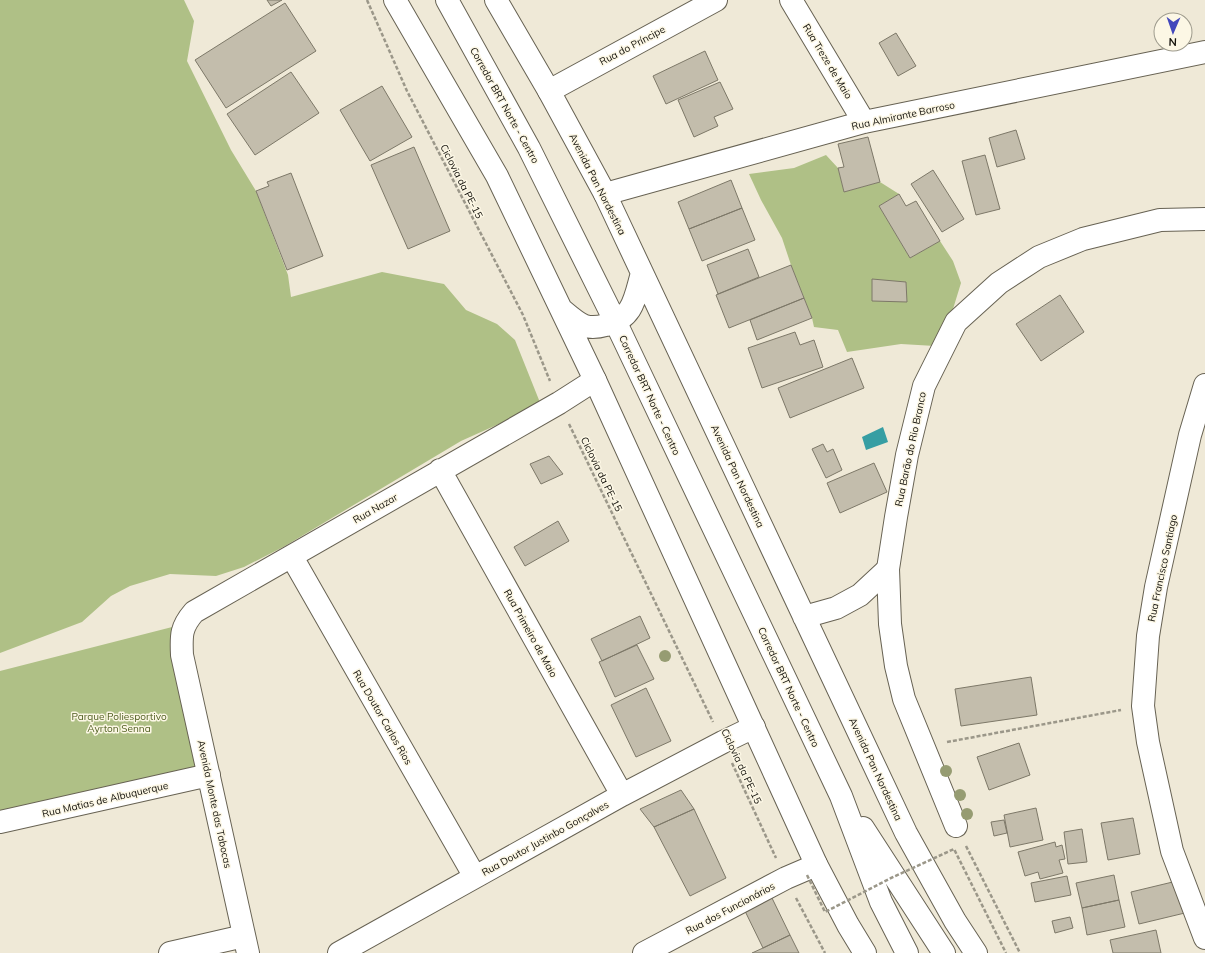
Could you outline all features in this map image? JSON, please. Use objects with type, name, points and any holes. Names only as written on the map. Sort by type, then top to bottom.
[{"type":"main road","points":[[396,0],[497,176],[595,380],[754,727],[812,870],[865,953]]},
{"type":"main road","name":"Corredor BRT Norte - Centro","points":[[447,0],[529,148],[616,323],[841,796]]},
{"type":"main road","name":"Avenida Pan Nordestina","points":[[496,0],[549,91],[605,194],[906,833],[954,921],[976,953]]},
{"type":"main road","name":"Rua do Príncipe","points":[[549,91],[716,0]]},
{"type":"main road","name":"Rua Treze de Maio","points":[[791,0],[864,122]]},
{"type":"main road","name":"Rua Almirante Barroso","points":[[605,194],[864,122],[1205,52]]},
{"type":"main road","name":"Rua Barão do Rio Branco","points":[[956,826],[904,699],[896,666],[890,624],[888,569],[907,455],[924,386],[956,322],[999,283],[1039,257],[1083,239],[1160,220],[1205,219]]},
{"type":"main road","points":[[561,310],[584,326],[598,328],[616,323],[630,310],[635,299],[642,273]]},
{"type":"main road","name":"Rua Nazar","points":[[182,654],[181,637],[186,622],[194,612],[559,403],[595,380]]},
{"type":"main road","name":"Rua Francisco Santiago","points":[[1205,385],[1190,435],[1156,587],[1148,636],[1143,706],[1149,749],[1172,851],[1205,938]]},
{"type":"main road","name":"Rua Primeiro de Maio","points":[[440,470],[622,795]]},
{"type":"main road","name":"Rua Doutor Carlos Rios","points":[[292,557],[475,877]]},
{"type":"main road","points":[[804,617],[836,608],[860,595],[888,569]]},
{"type":"main road","name":"Avenida Monte das Tabocas","points":[[182,654],[246,944]]},
{"type":"main road","name":"Rua Doutor Justinbo Gonçalves","points":[[339,953],[622,795],[754,727]]},
{"type":"main road","name":"Rua Matias de Albuquerque","points":[[0,822],[209,776]]},
{"type":"main road","points":[[841,796],[881,902],[907,953]]},
{"type":"main road","points":[[841,796],[944,953]]},
{"type":"main road","name":"Rua dos Funcionários","points":[[644,953],[786,878],[807,869],[812,870]]},
{"type":"main road","points":[[170,953],[246,944]]},
{"type":"path","name":"Ciclovia da PE-15","points":[[367,0],[406,91],[523,315],[559,403],[723,742],[786,878],[825,953]]},
{"type":"path","points":[[924,746],[1143,706]]},
{"type":"path","points":[[956,826],[1020,953]]},
{"type":"path","points":[[812,870],[825,912],[891,878],[954,849],[1006,953]]},
{"type":"green space","points":[[0,0],[184,0],[194,21],[187,61],[231,150],[256,191],[288,275],[291,297],[382,272],[444,284],[466,310],[497,324],[515,340],[541,405],[461,441],[285,546],[244,567],[216,576],[170,574],[130,586],[111,596],[82,622],[0,653]]},
{"type":"green space","points":[[826,155],[838,168],[844,192],[880,182],[899,194],[879,206],[910,258],[940,241],[953,261],[961,283],[953,309],[935,346],[901,344],[847,352],[838,330],[814,327],[782,238],[761,200],[749,174],[794,168]]},
{"type":"green space","name":"Parque Poliesportivo Ayrton Senna","points":[[180,625],[216,782],[0,828],[0,671]]},
{"type":"water","points":[[883,427],[888,442],[866,450],[862,437]]},
{"type":"building","points":[[267,0],[282,0],[271,6]]},
{"type":"building","points":[[285,3],[316,51],[226,108],[195,60]]},
{"type":"building","points":[[896,33],[916,66],[898,76],[879,43]]},
{"type":"building","points":[[705,51],[718,80],[666,104],[653,76]]},
{"type":"building","points":[[291,72],[319,113],[255,155],[227,114]]},
{"type":"building","points":[[720,82],[733,109],[714,117],[718,126],[694,137],[678,100]]},
{"type":"building","points":[[382,86],[412,137],[370,161],[340,110]]},
{"type":"building","points":[[1016,130],[1025,159],[997,167],[989,138]]},
{"type":"building","points":[[868,137],[880,182],[844,192],[838,168],[844,167],[838,144]]},
{"type":"building","points":[[414,147],[450,231],[408,249],[371,165]]},
{"type":"building","points":[[985,155],[1000,209],[976,215],[962,161]]},
{"type":"building","points":[[933,170],[964,219],[942,232],[911,184]]},
{"type":"building","points":[[291,173],[323,256],[287,270],[256,191],[269,186],[267,182]]},
{"type":"building","points":[[731,180],[742,208],[689,229],[678,202]]},
{"type":"building","points":[[899,194],[906,206],[916,201],[940,241],[910,258],[879,206]]},
{"type":"building","points":[[742,208],[755,240],[702,261],[689,229]]},
{"type":"building","points":[[748,249],[759,277],[718,294],[707,265]]},
{"type":"building","points":[[791,265],[804,298],[729,328],[716,295]]},
{"type":"building","points":[[872,279],[906,282],[907,302],[872,301]]},
{"type":"building","points":[[1060,295],[1084,332],[1041,361],[1016,324]]},
{"type":"building","points":[[804,298],[812,318],[757,340],[750,320]]},
{"type":"building","points":[[795,332],[800,345],[814,340],[823,367],[762,388],[748,348]]},
{"type":"building","points":[[852,358],[864,388],[790,418],[778,388]]},
{"type":"building","points":[[823,444],[827,452],[833,449],[842,470],[826,478],[812,449]]},
{"type":"building","points":[[549,456],[563,474],[541,484],[530,464]]},
{"type":"building","points":[[874,463],[887,492],[840,513],[827,483]]},
{"type":"building","points":[[558,521],[569,541],[525,566],[514,547]]},
{"type":"building","points":[[640,616],[650,638],[602,661],[591,639]]},
{"type":"building","points":[[637,645],[654,679],[615,697],[599,662]]},
{"type":"building","points":[[1031,677],[1037,715],[961,726],[955,689]]},
{"type":"building","points":[[646,688],[671,741],[636,757],[611,705]]},
{"type":"building","points":[[1019,743],[1030,775],[989,790],[977,757]]},
{"type":"building","points":[[681,790],[694,809],[654,827],[640,809]]},
{"type":"building","points":[[1036,808],[1043,840],[1010,847],[1004,815]]},
{"type":"building","points":[[694,809],[726,878],[690,896],[654,827]]},
{"type":"building","points":[[1133,818],[1140,854],[1108,860],[1101,823]]},
{"type":"building","points":[[1004,820],[1007,833],[994,836],[991,822]]},
{"type":"building","points":[[1082,829],[1087,862],[1068,864],[1064,832]]},
{"type":"building","points":[[1055,842],[1056,847],[1062,845],[1065,859],[1059,860],[1063,873],[1040,879],[1038,872],[1025,876],[1018,852]]},
{"type":"building","points":[[1114,875],[1119,900],[1082,908],[1076,883]]},
{"type":"building","points":[[1067,876],[1071,895],[1035,902],[1031,883]]},
{"type":"building","points":[[1181,880],[1189,912],[1139,924],[1131,892]]},
{"type":"building","points":[[771,896],[790,935],[763,948],[744,909]]},
{"type":"building","points":[[1119,900],[1125,927],[1087,935],[1082,908]]},
{"type":"building","points":[[1070,917],[1073,928],[1055,933],[1052,921]]},
{"type":"building","points":[[1156,930],[1161,953],[1113,953],[1110,940]]},
{"type":"building","points":[[790,935],[799,953],[752,953],[763,948]]}]
